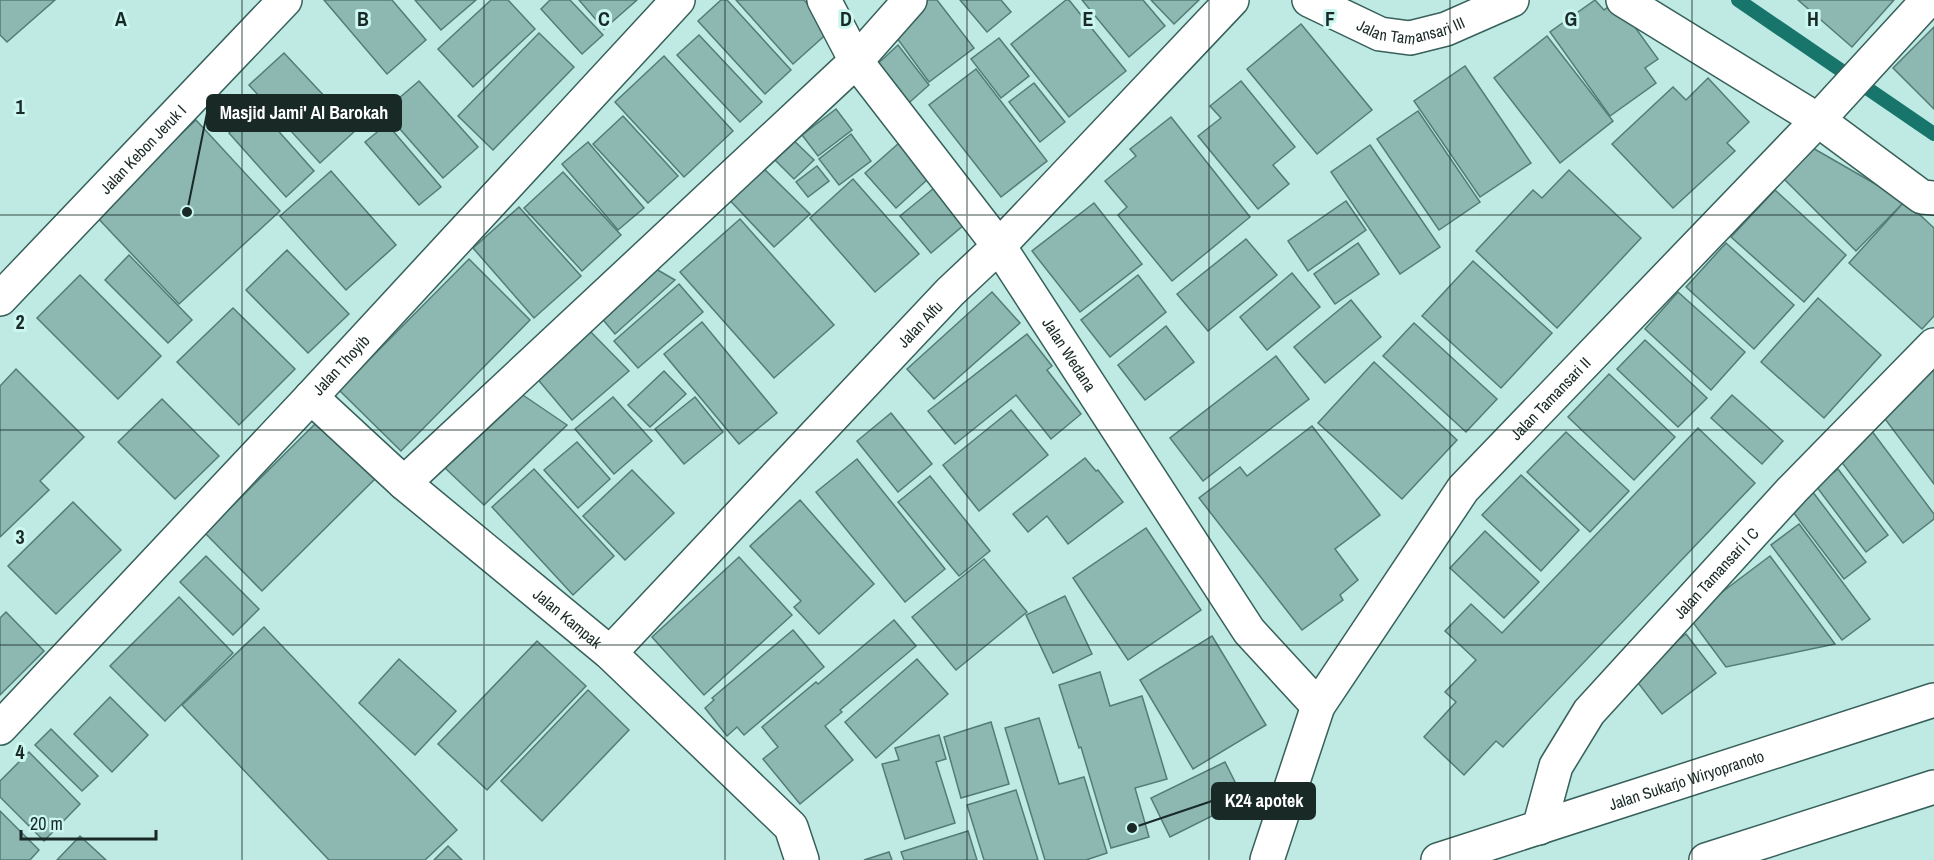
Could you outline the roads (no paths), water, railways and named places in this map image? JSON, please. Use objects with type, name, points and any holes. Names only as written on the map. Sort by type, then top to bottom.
[{"type":"street","name":"Jalan Kebon Jeruk I","points":[[0,299],[285,0]]},
{"type":"street","name":"Jalan Thoyib","points":[[0,728],[311,397],[678,0]]},
{"type":"street","name":"Jalan Wedana","points":[[824,0],[856,61],[999,246],[1249,631],[1318,706]]},
{"type":"street","points":[[404,483],[856,61],[910,0]]},
{"type":"street","name":"Jalan Alfu","points":[[610,653],[950,292],[999,246],[1232,0]]},
{"type":"street","name":"Jalan Tamansari III","points":[[1309,0],[1380,34],[1410,38],[1446,29],[1512,0]]},
{"type":"street","points":[[1623,0],[1818,120],[1922,197],[1934,198]]},
{"type":"street","name":"Jalan Tamansari II","points":[[1267,860],[1318,706],[1463,489],[1818,120],[1928,0]]},
{"type":"street","name":"Jalan Tamansari I C","points":[[1539,828],[1556,766],[1589,712],[1792,490],[1934,345]]},
{"type":"street","name":"Jalan Kampak","points":[[311,397],[404,483],[610,653],[791,827],[802,860]]},
{"type":"street","name":"Jalan Sukarjo Wiryopranoto","points":[[1438,860],[1934,700]]},
{"type":"street","points":[[1706,860],[1934,787]]},
{"type":"waterway","points":[[1738,0],[1934,134]]},
{"type":"place","name":"Masjid Jami' Al Barokah","points":[[187,212]]},
{"type":"place","name":"K24 apotek","points":[[1132,828]]}]
